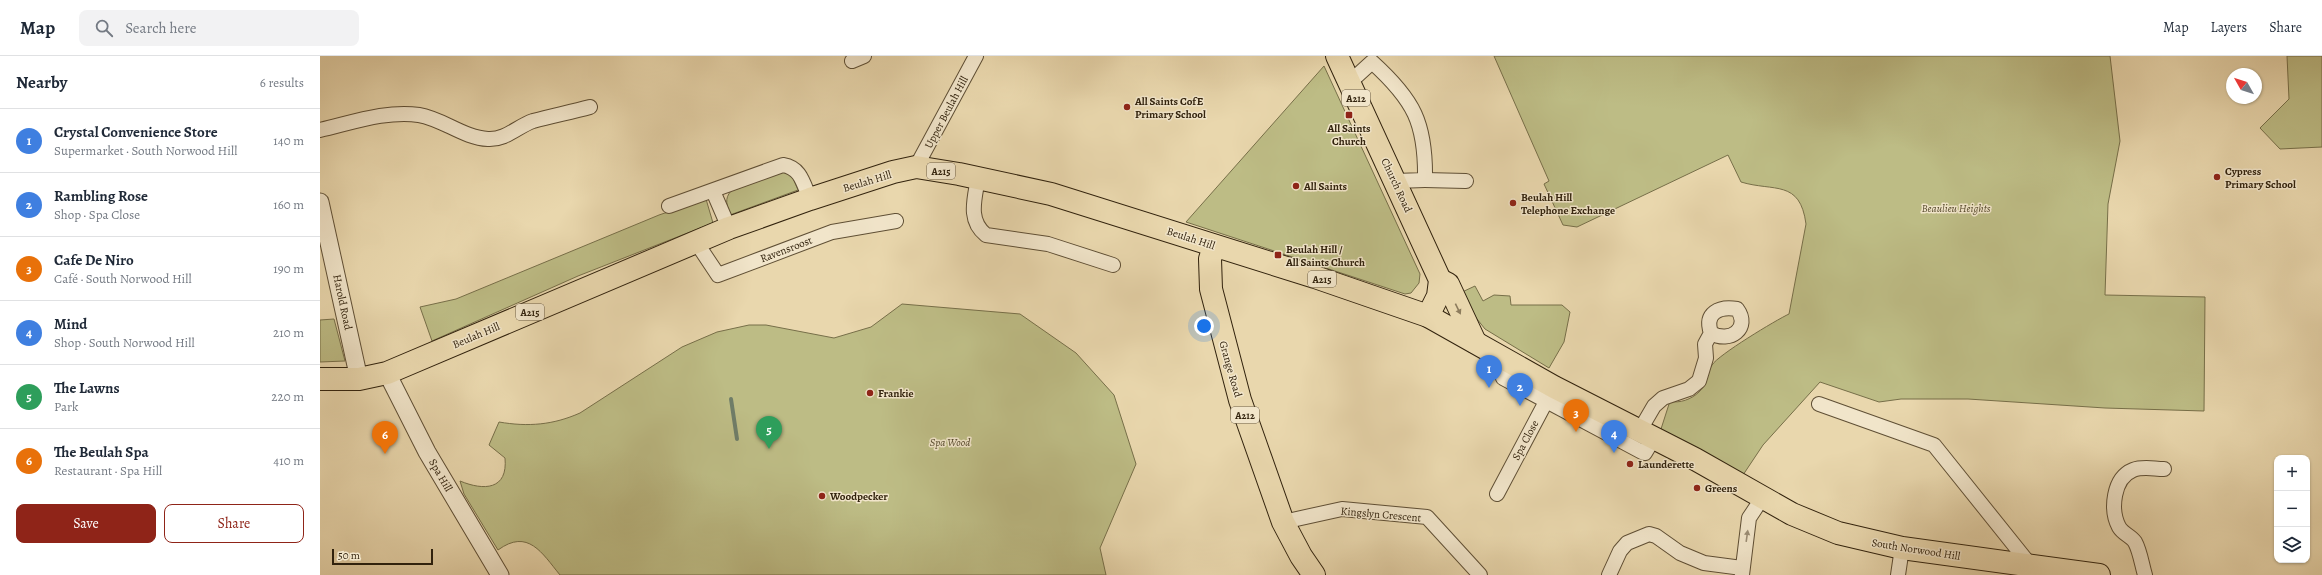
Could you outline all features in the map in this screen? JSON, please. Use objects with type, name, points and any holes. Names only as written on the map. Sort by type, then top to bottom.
[{"type":"main road","name":"Church Road","points":[[1337,56],[1440,280],[1448,284],[1475,342]]},
{"type":"main road","name":"Beulah Hill","points":[[320,379],[359,379],[387,373],[729,228],[810,199],[893,172],[916,167],[978,178],[1052,194],[1428,316]]},
{"type":"main road","name":"Grange Road","points":[[1214,246],[1210,259],[1211,289],[1222,336],[1240,400],[1283,522],[1300,556],[1314,575]]},
{"type":"main road","points":[[1428,316],[1438,296],[1440,280]]},
{"type":"main road","name":"South Norwood Hill","points":[[1428,316],[1509,362],[1550,394],[1597,418],[1647,434],[1798,517],[1838,533],[1881,545],[2044,570],[2099,575]]},
{"type":"street","name":"Upper Beulah Hill","points":[[916,167],[976,56]]},
{"type":"street","points":[[1349,83],[1375,59],[1402,93],[1418,119],[1424,146],[1425,180]]},
{"type":"street","points":[[320,130],[396,114],[404,114],[420,115],[443,122],[467,134],[488,139],[505,136],[532,122],[590,108]]},
{"type":"street","points":[[669,206],[783,165],[793,167],[799,174],[810,199]]},
{"type":"street","points":[[978,178],[973,213],[978,228],[986,235],[1048,244],[1113,265]]},
{"type":"street","points":[[1395,181],[1466,180]]},
{"type":"street","points":[[713,191],[729,228]]},
{"type":"street","name":"Harold Road","points":[[320,202],[326,250],[359,379]]},
{"type":"street","name":"Ravensroost","points":[[696,242],[718,275],[832,232],[896,221]]},
{"type":"street","points":[[1647,434],[1651,410],[1663,398],[1689,389],[1699,381],[1706,358],[1704,344],[1711,333]]},
{"type":"street","name":"Spa Hill","points":[[387,373],[428,452],[500,575]]},
{"type":"street","name":"Spa Close","points":[[1497,494],[1550,394]]},
{"type":"street","points":[[1819,404],[1934,445],[2044,570]]},
{"type":"street","points":[[2145,575],[2134,541],[2120,528],[2116,519],[2116,492],[2124,476],[2133,470],[2143,468],[2164,470]]},
{"type":"street","points":[[1609,575],[1620,551],[1627,543],[1649,534],[1656,536],[1680,553],[1704,563],[1742,572],[1749,518],[1763,497]]},
{"type":"street","name":"Kingslyn Crescent","points":[[1283,522],[1342,509],[1426,517],[1480,575]]},
{"type":"street","points":[[1898,575],[1902,548]]},
{"type":"green space","name":"Beaulieu Heights","points":[[1494,56],[2110,56],[2120,141],[2108,204],[2105,295],[2205,297],[2204,411],[2105,408],[1968,399],[1901,399],[1879,402],[1820,382],[1763,445],[1743,475],[1661,429],[1670,401],[1677,402],[1689,399],[1696,395],[1704,386],[1710,368],[1716,360],[1748,338],[1789,314],[1806,224],[1803,210],[1798,200],[1784,190],[1741,182],[1728,155],[1577,227],[1563,225],[1544,184],[1549,181]]},
{"type":"green space","points":[[2287,56],[2322,56],[2322,147],[2280,149],[2260,128],[2289,99]]},
{"type":"green space","points":[[1324,66],[1420,274],[1419,283],[1411,293],[1405,294],[1186,222]]},
{"type":"green space","points":[[783,172],[792,176],[798,190],[730,215],[727,205],[727,197],[731,191]]},
{"type":"green space","points":[[706,199],[713,223],[578,276],[432,341],[420,307],[456,299],[659,215]]},
{"type":"green space","points":[[1475,286],[1483,301],[1494,295],[1510,296],[1511,305],[1562,305],[1570,312],[1564,342],[1549,368],[1485,329],[1469,309],[1460,293]]},
{"type":"green space","name":"Spa Wood","points":[[902,304],[1020,314],[1076,353],[1114,395],[1136,464],[1100,548],[1106,575],[560,575],[534,546],[526,542],[509,544],[498,550],[464,494],[460,481],[486,487],[498,482],[503,476],[505,469],[505,458],[489,445],[499,422],[530,425],[540,424],[560,420],[580,413],[682,347],[717,332],[749,325],[766,325],[834,338],[871,327]]},
{"type":"green space","points":[[334,319],[345,361],[320,362],[320,320]]},
{"type":"waterway","points":[[731,399],[737,439]]},
{"type":"place","name":"All Saints CofE Primary School","points":[[1127,107]]},
{"type":"place","name":"All Saints Church","points":[[1349,115]]},
{"type":"place","name":"Cypress Primary School","points":[[2217,177]]},
{"type":"place","name":"All Saints","points":[[1296,186]]},
{"type":"place","name":"Beulah Hill Telephone Exchange","points":[[1513,203]]},
{"type":"place","name":"Beulah Hill / All Saints Church","points":[[1278,255]]},
{"type":"place","name":"Crystal Convenience Store","points":[[1489,388]]},
{"type":"place","name":"Frankie","points":[[870,393]]},
{"type":"place","name":"Rambling Rose","points":[[1520,406]]},
{"type":"place","name":"Cafe De Niro","points":[[1576,432]]},
{"type":"place","name":"The Lawns","points":[[769,449]]},
{"type":"place","name":"Mind","points":[[1614,453]]},
{"type":"place","name":"The Beulah Spa","points":[[385,454]]},
{"type":"place","name":"Launderette","points":[[1630,464]]},
{"type":"place","name":"Greens","points":[[1697,488]]},
{"type":"place","name":"Woodpecker","points":[[822,496]]}]
